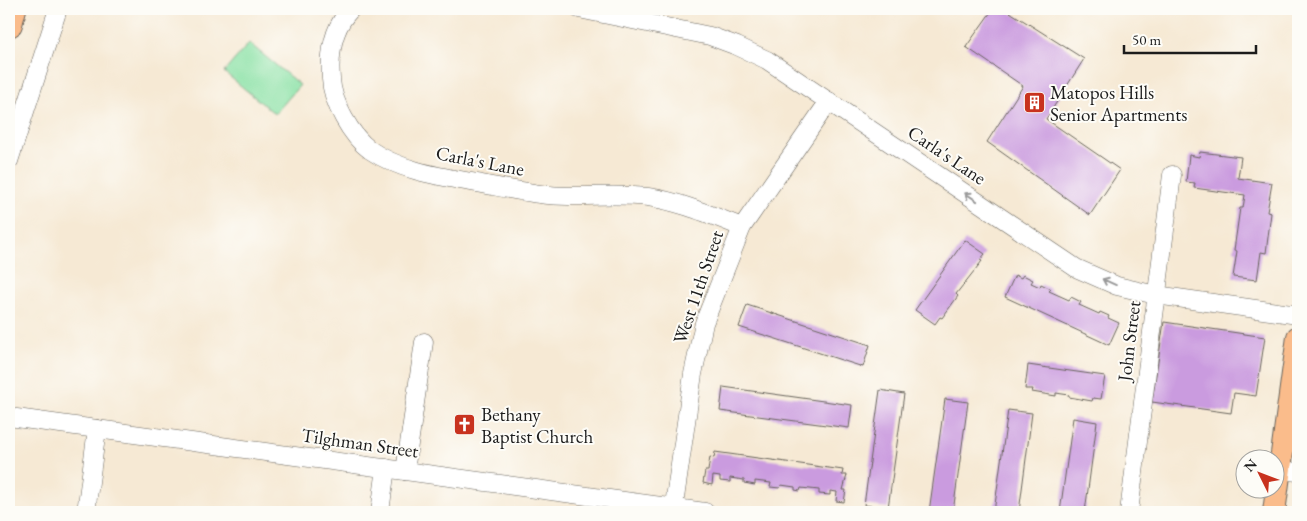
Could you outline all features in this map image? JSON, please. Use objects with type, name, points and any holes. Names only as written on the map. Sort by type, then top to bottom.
[{"type":"highway","points":[[9,24],[14,9]]},
{"type":"main road","points":[[1274,512],[1289,471],[1298,337]]},
{"type":"street","points":[[9,161],[58,9]]},
{"type":"street","name":"Carla's Lane","points":[[351,9],[336,30],[331,49],[332,92],[340,111],[353,132],[369,149],[376,153],[398,165],[502,188],[550,195],[649,197],[742,226]]},
{"type":"street","name":"Carla's Lane","points":[[579,9],[710,36],[767,60],[1076,268],[1117,286],[1156,295],[1298,315]]},
{"type":"street","name":"West 11th Street","points":[[673,510],[693,374],[704,323],[742,226],[829,101]]},
{"type":"street","name":"John Street","points":[[1128,512],[1172,175]]},
{"type":"street","points":[[405,471],[424,342]]},
{"type":"street","name":"Tilghman Street","points":[[9,417],[386,468],[673,510],[705,512]]},
{"type":"street","points":[[86,512],[97,429]]},
{"type":"street","points":[[380,512],[386,468]]},
{"type":"green space","points":[[249,43],[300,85],[275,114],[224,72]]},
{"type":"building","name":"Matopos Hills Senior Apartments","points":[[993,9],[1005,9],[1084,59],[1046,119],[1120,170],[1090,215],[987,142],[1023,86],[966,47]]},
{"type":"building","points":[[1200,152],[1241,157],[1238,178],[1272,183],[1267,212],[1271,213],[1266,253],[1261,252],[1257,280],[1233,277],[1237,251],[1234,250],[1240,208],[1243,208],[1245,195],[1194,188],[1195,183],[1186,182],[1189,155],[1199,157]]},
{"type":"building","points":[[965,240],[985,254],[980,260],[982,261],[956,294],[958,296],[942,318],[940,317],[935,324],[915,310]]},
{"type":"building","points":[[1015,275],[1021,278],[1023,275],[1033,280],[1031,283],[1040,287],[1041,284],[1051,289],[1049,291],[1069,300],[1071,297],[1081,302],[1079,305],[1099,314],[1100,312],[1109,316],[1108,318],[1119,323],[1109,345],[1005,297]]},
{"type":"building","points":[[747,305],[870,345],[863,367],[739,327]]},
{"type":"building","points":[[1164,322],[1265,337],[1256,396],[1234,393],[1231,413],[1152,402]]},
{"type":"building","points":[[1028,365],[1105,376],[1101,399],[1093,398],[1092,401],[1069,397],[1069,395],[1056,393],[1056,396],[1032,392],[1033,389],[1025,389]]},
{"type":"building","points":[[723,387],[852,405],[849,428],[720,411]]},
{"type":"building","points":[[880,390],[904,394],[888,508],[864,505]]},
{"type":"building","points":[[945,399],[968,402],[953,512],[929,512]]},
{"type":"building","points":[[1008,410],[1032,413],[1019,512],[994,512]]},
{"type":"building","points":[[1073,418],[1097,422],[1085,512],[1060,512]]},
{"type":"building","points":[[715,452],[843,470],[842,475],[847,475],[843,490],[846,490],[844,502],[836,501],[837,492],[830,491],[830,495],[819,494],[819,490],[801,488],[800,491],[795,490],[795,487],[781,485],[780,488],[770,487],[771,483],[755,481],[755,485],[744,483],[744,480],[730,478],[730,482],[720,481],[720,477],[713,476],[712,485],[703,483],[705,471],[708,471],[710,457],[714,458]]},
{"type":"place","name":"Matopos Hills Senior Apartments","points":[[1034,103]]},
{"type":"place","name":"Bethany Baptist Church","points":[[465,425]]}]
